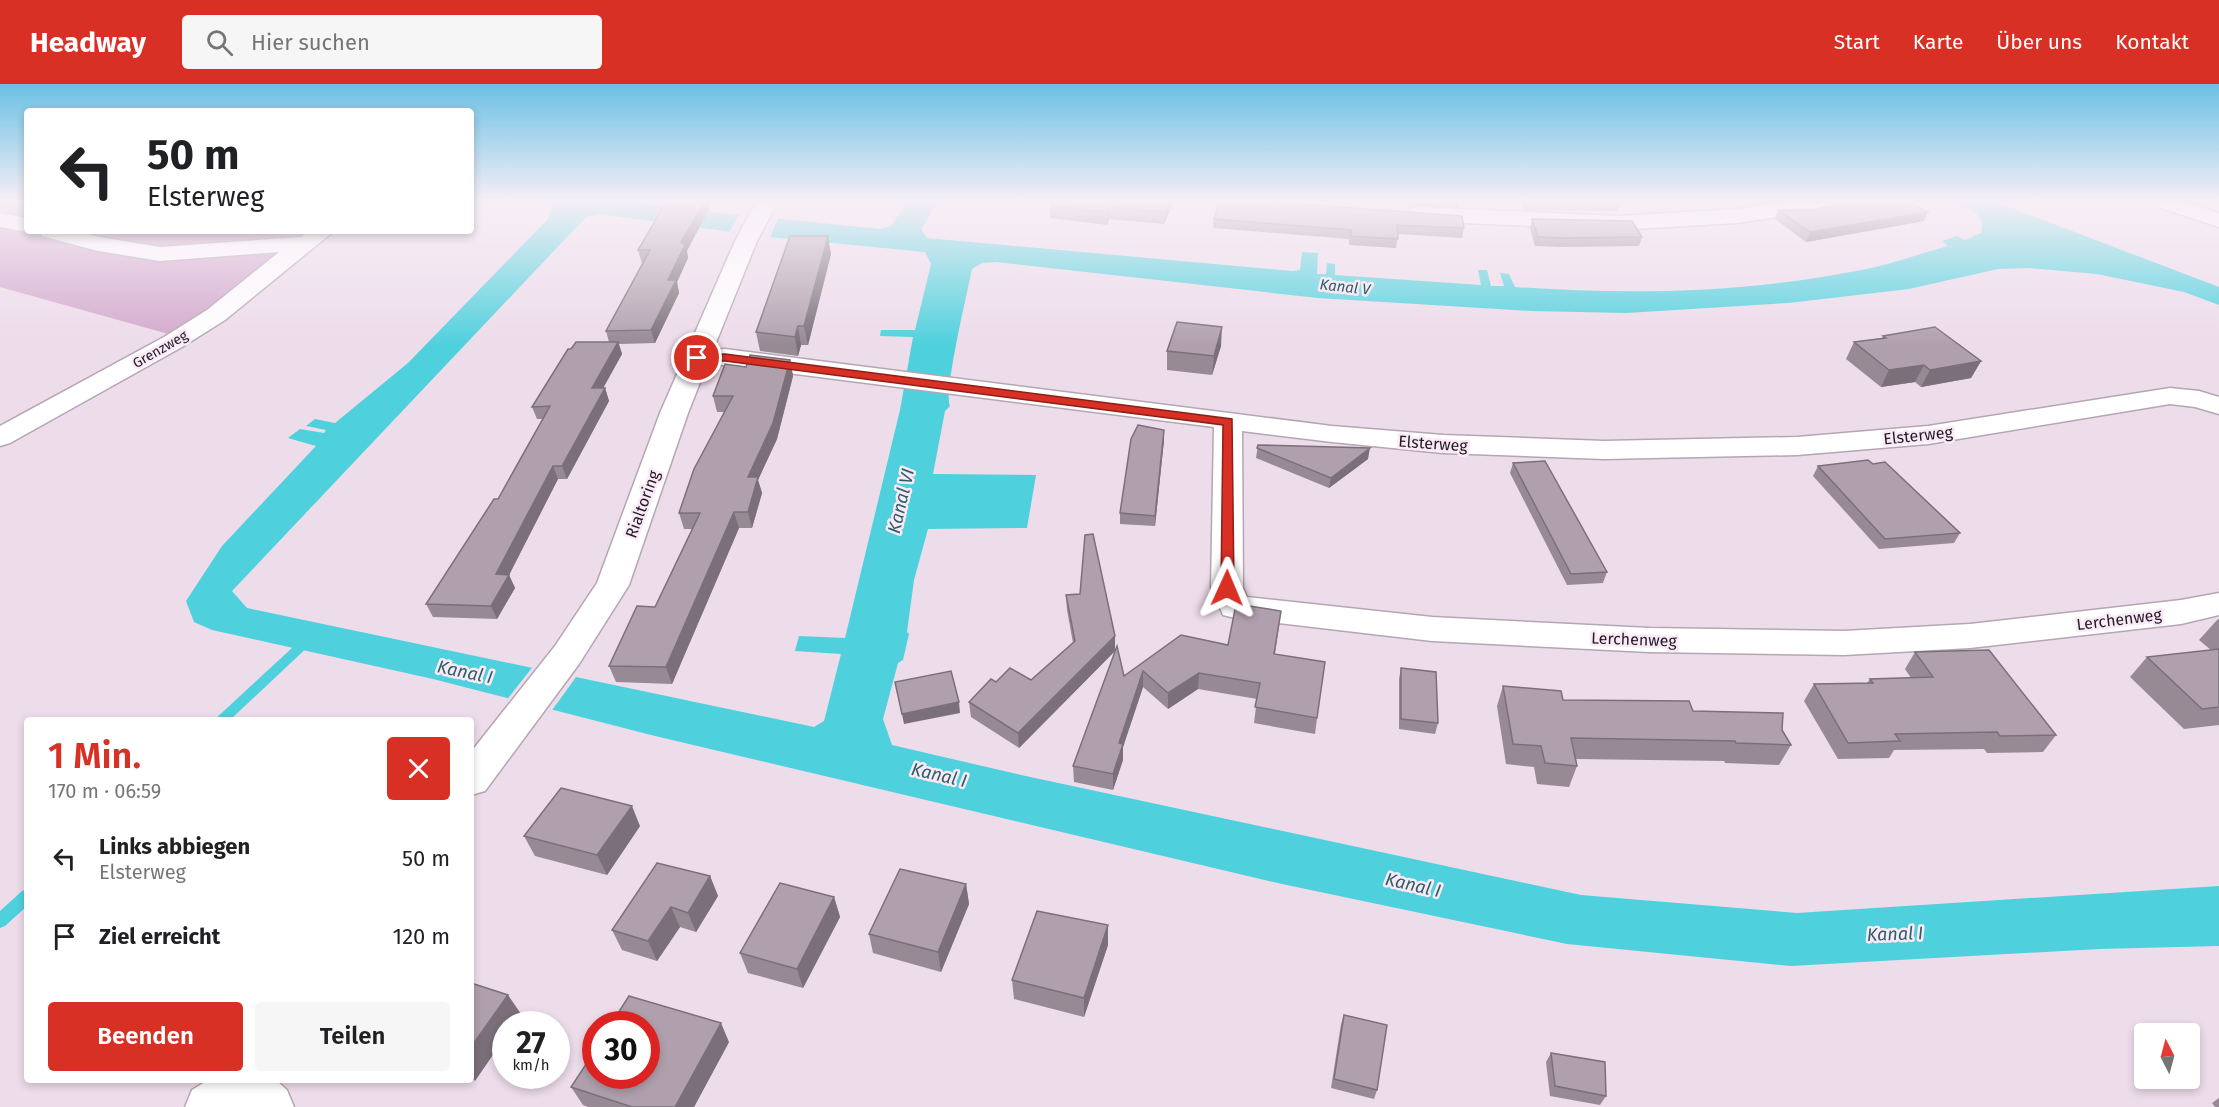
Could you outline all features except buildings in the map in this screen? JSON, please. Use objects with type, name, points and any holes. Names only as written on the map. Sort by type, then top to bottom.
[{"type":"street","name":"Grenzweg","points":[[134,250],[160,254],[199,250]]},
{"type":"street","name":"Grenzweg","points":[[0,437],[181,337],[236,301],[271,269],[297,250]]},
{"type":"street","name":"Rialtoring","points":[[474,776],[567,655],[613,585],[674,413],[742,250]]},
{"type":"street","name":"Elsterweg","points":[[697,358],[725,357],[1228,422],[1443,444],[1604,450],[1797,447],[1928,435],[2170,396],[2199,399],[2219,406]]},
{"type":"street","name":"Lerchenweg","points":[[1228,422],[1227,588],[1235,607],[1432,629],[1649,640],[1844,643],[1970,636],[2181,612],[2219,604]]},
{"type":"shaded area","points":[[0,250],[288,250],[172,335],[0,287]]},
{"type":"water","points":[[518,250],[555,250],[232,591],[247,608],[814,727],[824,721],[841,654],[795,651],[799,636],[845,638],[900,410],[913,337],[880,336],[881,330],[915,330],[931,264],[925,252],[902,250],[1057,250],[1292,271],[1300,270],[1302,252],[1318,253],[1317,274],[1326,274],[1327,263],[1335,264],[1335,275],[1481,285],[1478,270],[1487,270],[1491,286],[1504,286],[1500,273],[1509,274],[1515,287],[1643,291],[1729,288],[1814,278],[1879,266],[1935,250],[2121,250],[2219,287],[2219,305],[2184,292],[2097,274],[2029,268],[1998,269],[1909,289],[1788,303],[1627,313],[1531,311],[1318,298],[996,262],[982,263],[972,269],[953,363],[950,406],[945,411],[933,474],[1036,475],[1027,528],[928,529],[914,580],[907,632],[909,634],[903,660],[898,663],[883,719],[892,745],[1021,775],[1581,895],[1797,913],[2219,886],[2219,946],[2099,949],[1791,966],[1567,944],[1282,884],[651,735],[433,679],[212,630],[194,622],[186,601],[222,546],[316,446],[288,438],[300,429],[324,433],[326,430],[306,426],[315,419],[335,423],[408,363]]},
{"type":"pier","points":[[535,664],[579,673],[550,713],[505,702]]},
{"type":"waterway","points":[[224,717],[309,639]]},
{"type":"waterway","points":[[0,921],[24,899]]},
{"type":"route","points":[[697,358],[725,357],[1228,422],[1227,588]]},
{"type":"water label","name":"Kanal V","points":[[1345,287]]},
{"type":"water label","name":"Kanal VI","points":[[901,501]]},
{"type":"water label","name":"Kanal I","points":[[465,672]]},
{"type":"water label","name":"Kanal I","points":[[939,775]]},
{"type":"water label","name":"Kanal I","points":[[1413,885]]},
{"type":"water label","name":"Kanal I","points":[[1895,934]]}]
